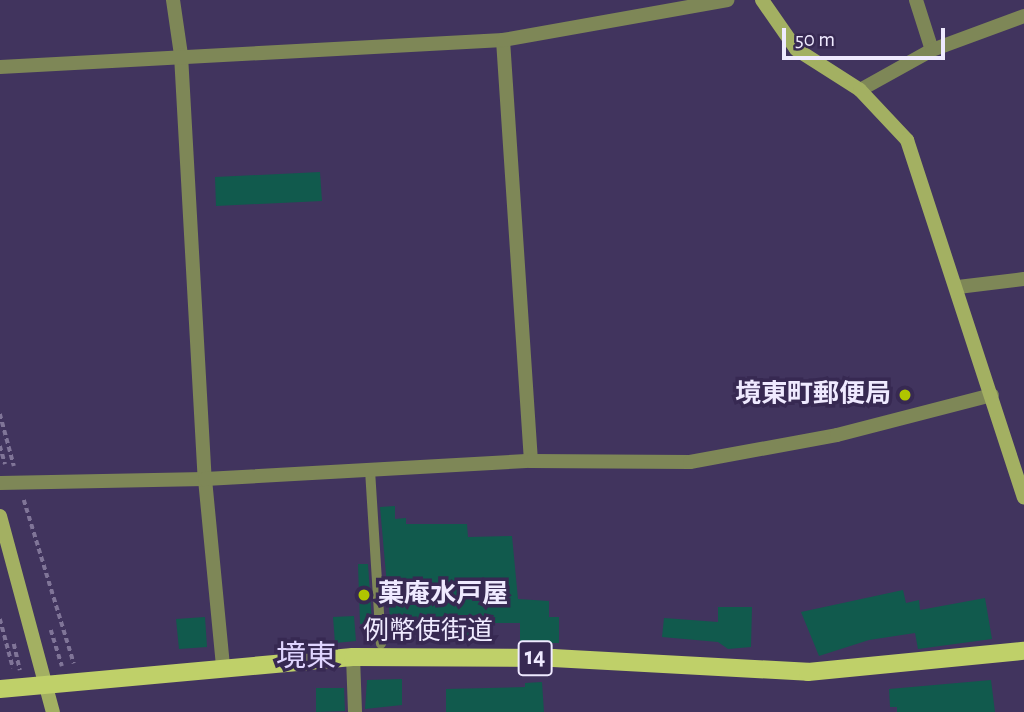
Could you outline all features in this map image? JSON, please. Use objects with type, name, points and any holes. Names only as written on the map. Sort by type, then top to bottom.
[{"type":"main road","name":"例幣使街道","points":[[0,689],[223,666],[353,657],[553,658],[808,673],[1024,651]]},
{"type":"street","points":[[173,0],[181,55],[205,478],[223,666]]},
{"type":"street","points":[[0,67],[181,55],[503,40],[727,0]]},
{"type":"street","points":[[762,0],[796,49],[860,90],[907,140],[958,287],[1024,497]]},
{"type":"street","points":[[916,0],[932,50]]},
{"type":"street","points":[[860,90],[932,50],[1024,16]]},
{"type":"street","points":[[503,40],[531,461]]},
{"type":"street","points":[[958,287],[1024,279]]},
{"type":"street","points":[[0,483],[205,478],[531,461],[690,462],[837,435],[992,395]]},
{"type":"street","points":[[0,516],[53,712]]},
{"type":"street","points":[[353,657],[355,712]]},
{"type":"lane","points":[[370,470],[381,644]]},
{"type":"path","points":[[0,414],[75,667]]},
{"type":"path","points":[[0,619],[14,674]]},
{"type":"building","points":[[320,172],[322,201],[216,206],[215,177]]},
{"type":"building","points":[[395,506],[395,519],[406,518],[406,524],[467,524],[468,537],[512,536],[518,599],[549,601],[549,617],[559,617],[559,643],[520,643],[520,623],[470,623],[470,638],[442,639],[442,628],[391,630],[380,507]]},
{"type":"building","points":[[358,564],[368,564],[372,624],[360,624]]},
{"type":"building","points":[[903,590],[906,603],[919,600],[920,610],[985,598],[992,639],[918,649],[915,633],[869,640],[819,656],[801,612]]},
{"type":"building","points":[[718,607],[752,607],[751,647],[728,649],[718,642],[662,637],[664,618],[718,622]]},
{"type":"building","points":[[354,616],[356,641],[335,643],[333,617]]},
{"type":"building","points":[[205,617],[207,647],[179,649],[176,619]]},
{"type":"building","points":[[402,679],[402,705],[365,709],[367,680]]},
{"type":"building","points":[[991,680],[995,712],[897,712],[897,707],[890,707],[889,689]]},
{"type":"building","points":[[542,682],[544,712],[446,712],[446,689],[525,687],[525,683]]},
{"type":"building","points":[[316,688],[344,688],[345,711],[316,712]]},
{"type":"place","name":"境東町郵便局","points":[[905,395]]},
{"type":"place","name":"菓庵水戸屋","points":[[364,595]]},
{"type":"district","name":"境東","points":[[306,657]]}]
